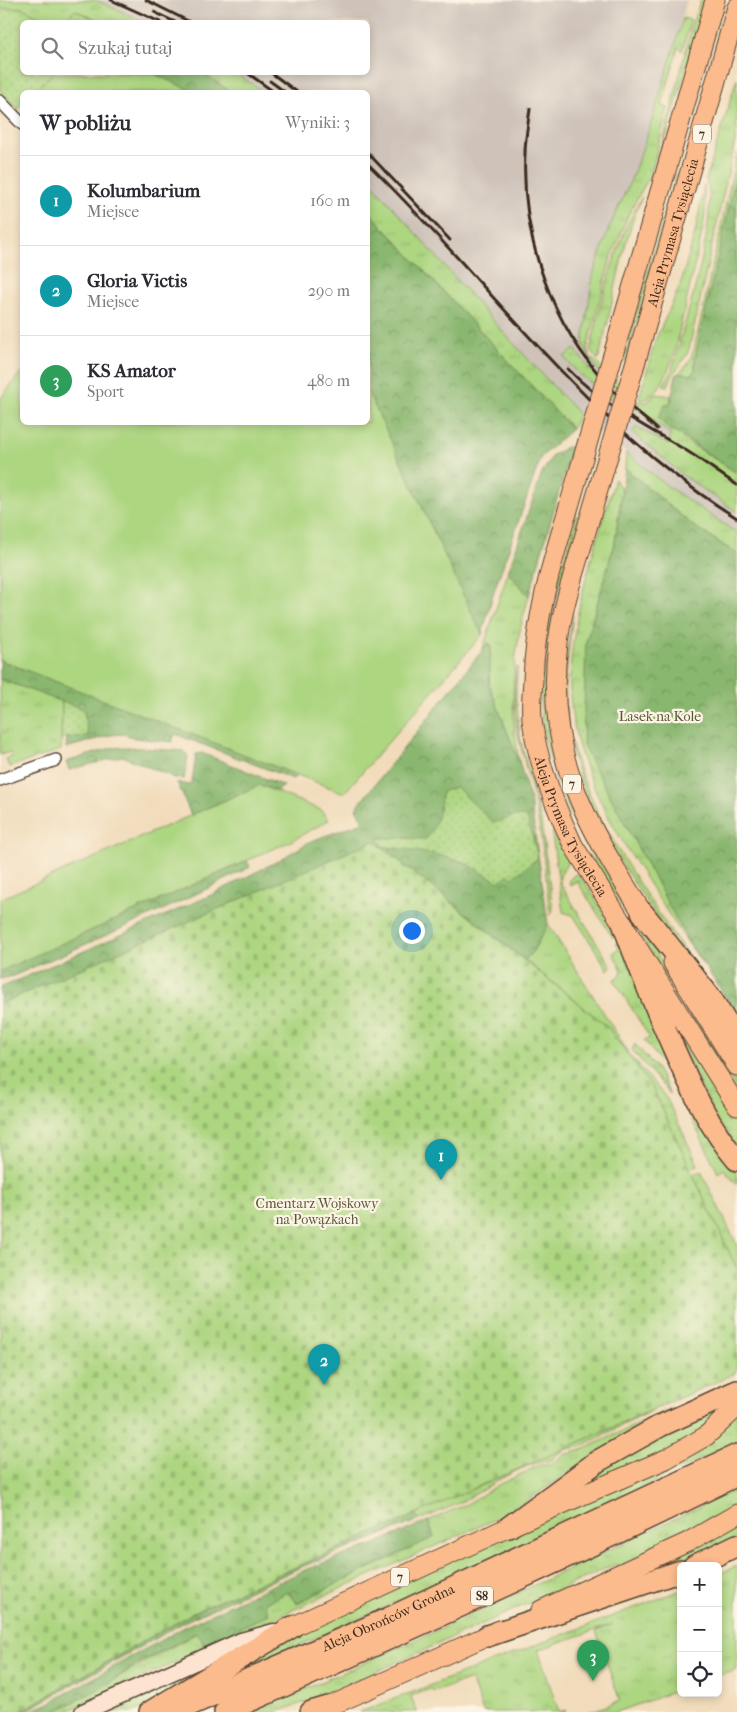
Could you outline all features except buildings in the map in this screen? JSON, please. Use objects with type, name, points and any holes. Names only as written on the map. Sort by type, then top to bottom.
[{"type":"highway","points":[[642,912],[711,998],[737,1040]]},
{"type":"highway","points":[[624,926],[646,987],[698,1102],[710,1123],[737,1160]]},
{"type":"highway","points":[[508,1527],[598,1462],[660,1426],[737,1391]]},
{"type":"highway","name":"Aleja Obrońców Grodna","points":[[174,1712],[398,1614],[737,1455]]},
{"type":"highway","name":"Aleja Obrońców Grodna","points":[[225,1712],[364,1651],[612,1536],[737,1475]]},
{"type":"highway","points":[[702,1562],[737,1545]]},
{"type":"highway","points":[[487,1636],[677,1572]]},
{"type":"highway","name":"7","points":[[150,1712],[292,1627]]},
{"type":"main road","name":"Aleja Prymasa Tysiąclecia","points":[[715,0],[544,587],[534,647],[532,726],[560,816],[578,854],[737,1106]]},
{"type":"main road","name":"Aleja Prymasa Tysiąclecia","points":[[737,7],[569,591],[558,641],[554,686],[555,710],[564,760],[577,798],[592,828],[642,912],[737,1066]]},
{"type":"main road","name":"7","points":[[292,1627],[508,1527],[666,1459],[706,1436],[737,1407]]},
{"type":"main road","points":[[319,1710],[487,1636],[688,1542],[737,1514]]},
{"type":"main road","points":[[82,1712],[241,1641],[292,1627]]},
{"type":"street","points":[[0,101],[20,122]]},
{"type":"street","points":[[0,780],[56,760]]},
{"type":"shaded area","points":[[96,0],[687,0],[649,130],[631,180],[609,228],[593,275],[583,343],[585,351],[618,391],[647,417],[675,437],[669,445],[641,440],[684,476],[737,512],[737,533],[670,488],[579,414],[502,331],[370,181],[370,90],[261,90],[239,75],[370,75],[370,20],[140,20]],"holes":[[[575,349],[590,370],[633,415],[577,372]]]},
{"type":"green space","points":[[0,0],[96,0],[140,20],[98,20],[75,10],[65,20],[47,20],[22,8],[0,9]]},
{"type":"green space","points":[[701,0],[706,0],[656,172],[693,21]]},
{"type":"green space","points":[[22,8],[47,20],[20,20],[20,75],[51,75],[36,90],[20,90],[20,106],[18,109],[0,91],[0,9]]},
{"type":"green space","points":[[75,10],[94,19],[94,20],[65,20]]},
{"type":"green space","points":[[683,18],[691,20],[682,51],[678,47],[662,105],[668,108],[651,174],[629,213],[611,258],[587,349],[590,356],[637,402],[647,402],[656,394],[671,396],[670,404],[683,439],[737,473],[737,512],[684,476],[632,432],[636,427],[669,445],[670,433],[633,405],[607,380],[596,368],[583,343],[593,275],[609,228],[631,180],[649,130]]},
{"type":"green space","points":[[51,75],[156,75],[190,90],[36,90]]},
{"type":"green space","points":[[156,75],[206,75],[228,90],[190,90]]},
{"type":"green space","points":[[206,75],[239,75],[261,90],[228,90]]},
{"type":"green space","points":[[737,78],[737,132],[689,349],[668,386],[663,385],[671,373],[694,293],[709,217],[709,196],[706,180]]},
{"type":"green space","points":[[737,153],[737,171],[695,358],[695,370],[691,375],[683,373],[676,375],[688,364],[694,350]]},
{"type":"green space","points":[[737,171],[737,473],[666,426],[658,417],[666,404],[670,404],[676,375],[683,373],[691,375],[695,370],[695,358]]},
{"type":"green space","points":[[676,174],[679,175],[625,362],[622,361]]},
{"type":"green space","points":[[370,181],[502,331],[579,414],[572,429],[370,213]]},
{"type":"green space","points":[[704,185],[705,212],[703,228],[675,351],[663,381],[653,394],[641,400],[639,399],[655,341],[680,286],[696,229]]},
{"type":"green space","points":[[642,197],[622,257],[598,360],[590,350],[610,271],[624,233]]},
{"type":"green space","points":[[370,213],[572,429],[541,457],[493,594],[482,635],[370,396]]},
{"type":"green space","points":[[575,349],[590,370],[637,419],[577,372],[564,357]]},
{"type":"green space","points":[[20,374],[20,425],[370,425],[370,396],[482,635],[344,793],[0,660],[0,399]]},
{"type":"green space","points":[[567,447],[572,447],[529,596],[508,572],[541,475],[553,455]]},
{"type":"green space","points":[[626,453],[670,488],[737,533],[737,554],[692,525],[625,468]]},
{"type":"green space","name":"Lasek na Kole","points":[[625,468],[692,525],[737,554],[737,1014],[688,941],[583,746],[586,642],[615,542]]},
{"type":"green space","points":[[615,479],[622,491],[615,542],[586,642],[705,967],[621,839],[589,776],[575,730],[571,707],[571,656],[586,579]]},
{"type":"green space","points":[[577,515],[580,517],[563,572],[549,629],[545,667],[546,705],[550,740],[558,771],[582,829],[660,960],[737,1082],[737,1090],[623,908],[589,850],[560,790],[550,759],[543,726],[540,692],[543,647],[552,603]]},
{"type":"green space","points":[[508,572],[529,596],[519,637],[514,679],[514,722],[520,765],[489,684],[491,645],[488,643],[482,651]]},
{"type":"green space","points":[[573,615],[567,666],[566,704],[574,752],[586,787],[622,857],[708,985],[635,885],[613,849],[594,812],[578,774],[568,735],[564,694],[565,664]]},
{"type":"green space","points":[[488,643],[491,645],[489,684],[520,765],[530,799],[548,924],[533,951],[525,960],[374,841],[0,1004],[0,988],[207,897],[276,862],[311,841],[363,822],[356,808]]},
{"type":"green space","points":[[0,660],[298,775],[293,779],[175,734],[172,742],[135,738],[124,734],[111,735],[66,748],[67,738],[88,736],[84,710],[0,679]]},
{"type":"green space","points":[[517,667],[516,699],[520,737],[541,821],[553,910],[550,915],[538,822],[516,721],[514,703]]},
{"type":"green space","points":[[0,679],[62,701],[61,750],[9,767],[6,759],[12,757],[10,752],[0,755]]},
{"type":"green space","points":[[62,701],[84,710],[88,736],[61,738]]},
{"type":"green space","points":[[128,747],[184,751],[188,756],[184,779],[175,778],[122,756],[69,770],[66,762],[111,748]]},
{"type":"green space","points":[[202,753],[284,786],[277,791],[260,785],[191,815],[177,782],[188,785],[192,782],[196,754]]},
{"type":"green space","points":[[260,785],[321,810],[329,820],[291,841],[0,971],[0,899]]},
{"type":"green space","points":[[456,787],[494,823],[515,816],[527,817],[538,858],[512,878],[508,874],[499,882],[464,862],[434,854],[382,846],[378,838],[426,839],[436,822],[442,792]]},
{"type":"green space","points":[[554,829],[571,857],[560,876],[560,883],[611,966],[608,970],[573,915],[563,912],[552,835]]},
{"type":"green space","name":"Cmentarz Wojskowy na Powązkach","points":[[374,841],[608,1027],[653,1089],[737,1269],[737,1369],[734,1374],[198,1610],[19,1712],[0,1712],[0,1004]]},
{"type":"green space","points":[[247,861],[250,867],[192,896],[13,976],[0,979],[0,971]]},
{"type":"green space","points":[[575,874],[580,876],[591,891],[615,936],[613,938],[577,881],[570,885],[569,880]]},
{"type":"green space","points":[[548,924],[630,1055],[667,1099],[698,1165],[690,1168],[653,1089],[608,1027],[525,960],[533,951]]},
{"type":"green space","points":[[618,942],[725,1159],[737,1173],[737,1185],[724,1169],[718,1173],[669,1072],[644,1040],[650,1038],[614,980],[620,976],[622,970],[613,953],[619,949],[616,943]]},
{"type":"green space","points":[[655,988],[737,1123],[737,1147],[717,1120]]},
{"type":"green space","points":[[635,1044],[657,1069],[670,1094],[632,1050]]},
{"type":"green space","points":[[701,1171],[737,1245],[737,1269],[693,1175]]},
{"type":"green space","points":[[737,1399],[737,1442],[507,1552],[216,1683],[297,1635],[554,1499],[604,1465]]},
{"type":"green space","points":[[672,1408],[628,1433],[500,1517],[65,1712],[54,1712],[197,1633],[205,1644],[269,1613],[265,1603],[288,1592],[297,1603],[434,1537],[428,1521],[467,1504],[498,1485],[540,1465],[551,1465],[563,1455],[580,1451]]},
{"type":"green space","points":[[651,1411],[580,1447],[561,1452],[552,1460],[517,1470],[448,1508],[419,1520],[415,1514]]},
{"type":"green space","points":[[737,1489],[737,1538],[688,1562],[677,1562],[677,1566],[625,1579],[616,1564],[322,1696],[277,1712],[253,1712],[463,1619]]},
{"type":"green space","points":[[415,1514],[419,1520],[299,1568],[188,1620],[24,1712],[19,1712],[198,1610]]},
{"type":"green space","points":[[428,1521],[434,1537],[297,1603],[288,1592],[265,1603],[269,1614],[206,1644],[196,1633],[134,1666],[105,1686],[54,1712],[28,1712],[47,1704],[188,1625],[307,1569],[372,1545]]},
{"type":"green space","points":[[737,1566],[737,1670],[722,1675],[722,1607],[722,1572]]},
{"type":"green space","points":[[677,1592],[677,1690],[617,1712],[589,1712],[620,1701],[596,1631],[613,1624],[538,1650],[559,1712],[483,1712],[471,1679],[434,1692],[430,1689],[411,1696],[417,1712],[360,1712]]},
{"type":"green space","points":[[220,1659],[167,1695],[134,1712],[100,1712]]},
{"type":"railway","points":[[111,0],[156,20]]},
{"type":"railway","points":[[146,0],[186,20]]},
{"type":"railway","points":[[154,12],[171,20]]},
{"type":"railway","points":[[250,75],[271,90]]},
{"type":"railway","points":[[274,75],[294,90]]},
{"type":"railway","points":[[270,81],[282,90]]},
{"type":"railway","points":[[530,109],[525,148],[525,186],[528,217],[544,278],[556,307],[571,335],[589,362],[614,392],[657,429]]},
{"type":"railway","points":[[370,155],[450,240]]},
{"type":"railway","points":[[370,166],[587,397],[634,441],[683,482],[737,518]]},
{"type":"railway","points":[[568,369],[608,403],[689,452],[737,485]]},
{"type":"place","name":"Kolumbarium","points":[[441,1180]]},
{"type":"place","name":"Gloria Victis","points":[[324,1385]]},
{"type":"place","name":"KS Amator","points":[[593,1681]]}]
